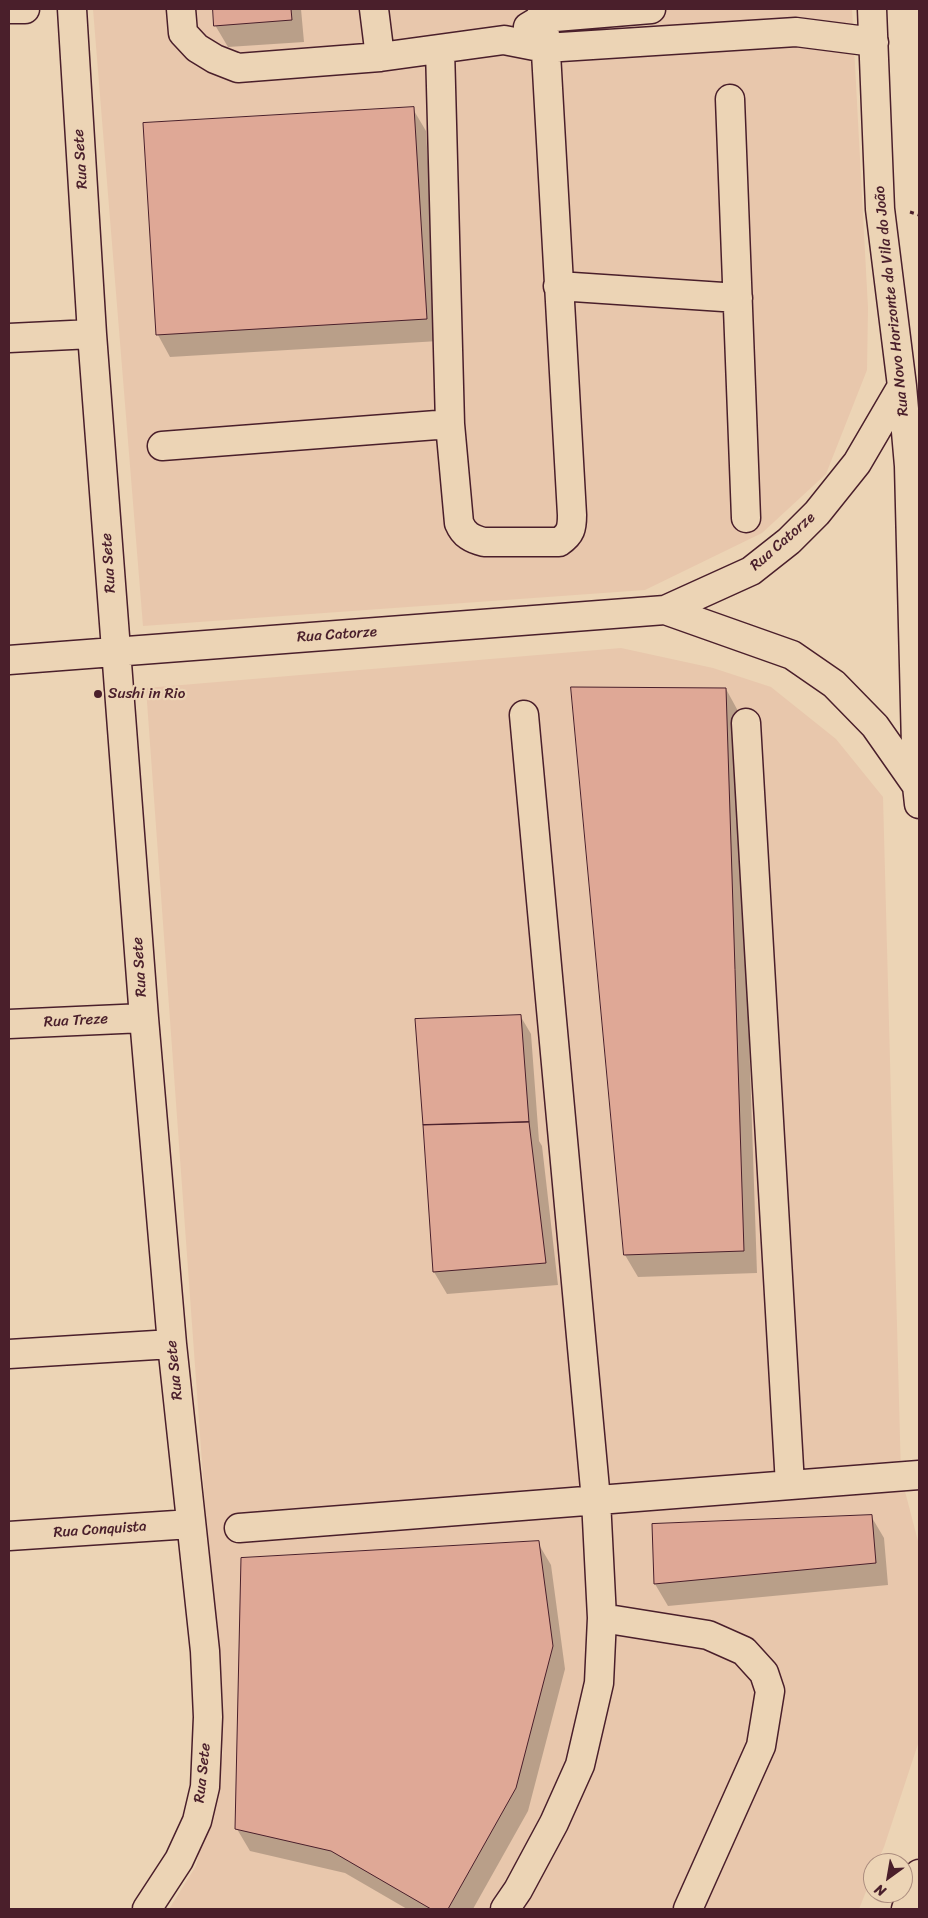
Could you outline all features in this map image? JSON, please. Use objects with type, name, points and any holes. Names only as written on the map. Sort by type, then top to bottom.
[{"type":"street","points":[[9,9],[26,9]]},
{"type":"street","name":"Rua Sete","points":[[72,9],[92,334],[144,1018],[172,1344],[205,1651],[208,1717],[205,1787],[197,1821],[179,1860],[147,1909]]},
{"type":"street","points":[[181,9],[183,33],[196,48],[215,59],[238,68],[380,58],[504,40],[545,48],[796,32],[874,42]]},
{"type":"street","points":[[374,9],[380,58]]},
{"type":"street","points":[[504,40],[542,13],[651,9]]},
{"type":"street","name":"Rua Novo Horizonte da Vila do João","points":[[872,9],[880,209],[902,386],[909,466],[918,795]]},
{"type":"street","points":[[440,49],[450,424],[459,523],[463,533],[484,542],[559,542],[568,536],[572,528],[572,515],[542,13]]},
{"type":"street","points":[[730,99],[746,518]]},
{"type":"street","points":[[558,286],[738,298]]},
{"type":"street","points":[[9,338],[92,334]]},
{"type":"street","name":"Rua Catorze","points":[[9,660],[665,610],[751,572],[789,541],[818,513],[857,463],[902,386]]},
{"type":"street","points":[[162,446],[450,424]]},
{"type":"street","name":"Rua Catorze","points":[[665,610],[792,655],[834,684],[875,726],[918,795]]},
{"type":"street","points":[[505,1909],[518,1890],[554,1823],[580,1765],[598,1684],[602,1618],[596,1500],[524,715]]},
{"type":"street","points":[[746,723],[790,1485]]},
{"type":"street","name":"Rua Treze","points":[[9,1024],[144,1018]]},
{"type":"street","points":[[9,1354],[172,1344]]},
{"type":"street","points":[[240,1528],[919,1475]]},
{"type":"street","name":"Rua Conquista","points":[[9,1536],[191,1524]]},
{"type":"street","points":[[602,1618],[708,1635],[744,1651],[764,1673],[770,1691],[761,1746],[688,1909]]},
{"type":"street","points":[[906,1909],[919,1874]]},
{"type":"shaded area","points":[[93,9],[852,9],[868,308],[867,370],[826,474],[762,533],[645,590],[143,626]]},
{"type":"shaded area","points":[[621,648],[713,668],[771,687],[836,739],[883,797],[901,1476],[919,1545],[919,1741],[881,1853],[863,1853],[863,1899],[859,1909],[169,1909],[196,1866],[223,1753],[146,688]]},
{"type":"building","points":[[213,9],[291,9],[292,20],[214,26]]},
{"type":"building","points":[[414,107],[427,319],[156,335],[143,123]]},
{"type":"building","points":[[571,687],[726,688],[744,1251],[624,1255]]},
{"type":"building","points":[[521,1015],[529,1122],[423,1125],[415,1019]]},
{"type":"building","points":[[529,1122],[546,1263],[433,1272],[423,1125]]},
{"type":"building","points":[[872,1515],[876,1563],[654,1584],[652,1524]]},
{"type":"building","points":[[539,1541],[553,1646],[516,1788],[448,1909],[431,1909],[331,1851],[235,1829],[241,1558]]},
{"type":"place","name":"Sushi in Rio","points":[[98,694]]}]
